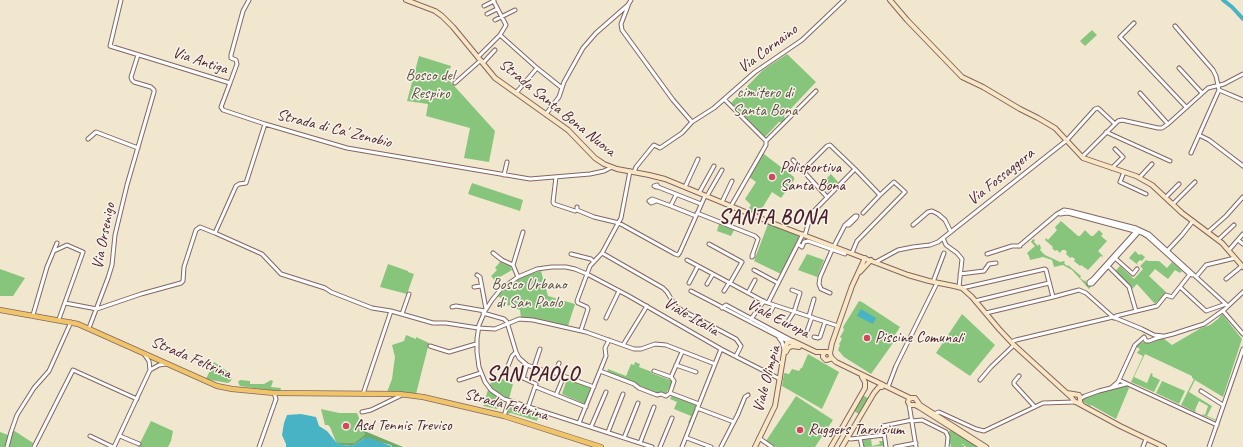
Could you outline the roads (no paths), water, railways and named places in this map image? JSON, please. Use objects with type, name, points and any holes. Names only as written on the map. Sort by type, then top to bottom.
[{"type":"main road","name":"Strada Feltrina","points":[[0,310],[71,322],[89,328],[216,386],[232,390],[274,393],[403,395],[423,397],[504,416],[601,447]]},
{"type":"street","name":"Via Antiga","points":[[121,0],[110,46],[230,83],[221,107],[223,110],[264,124]]},
{"type":"street","points":[[230,83],[237,64],[236,60],[231,58],[231,55],[243,11],[249,0]]},
{"type":"street","name":"Strada Santa Bona Nuova","points":[[406,0],[412,1],[441,14],[454,27],[498,80],[568,130],[594,158],[604,164],[655,176],[833,248],[868,258],[908,275],[935,283],[961,288]]},
{"type":"street","points":[[631,0],[621,24],[622,30],[673,100],[692,122]]},
{"type":"street","name":"Via Cornaino","points":[[632,171],[654,145],[660,148],[682,133],[692,122],[714,108],[755,72],[802,40],[844,0]]},
{"type":"street","points":[[890,0],[959,75],[1058,130],[1082,157],[1089,161],[1140,178],[1152,185],[1229,250],[1242,267],[1226,279]]},
{"type":"street","points":[[480,60],[506,26],[493,1],[484,6]]},
{"type":"street","points":[[546,114],[559,97],[564,82],[583,48],[596,33],[628,5]]},
{"type":"street","points":[[487,14],[497,9]]},
{"type":"street","points":[[495,20],[515,10]]},
{"type":"street","points":[[1134,23],[1120,37],[1186,108]]},
{"type":"street","points":[[1175,26],[1213,70],[1219,85],[1219,90],[1191,153]]},
{"type":"street","points":[[500,35],[562,88]]},
{"type":"street","name":"Strada Santa Bona Nuova","points":[[455,83],[480,60],[495,50]]},
{"type":"street","name":"Via Orsenigo","points":[[89,328],[112,265],[117,226],[127,185],[154,92],[151,87],[132,80],[131,77],[138,55]]},
{"type":"street","points":[[516,93],[537,68]]},
{"type":"street","points":[[1179,68],[1202,93]]},
{"type":"street","points":[[1082,157],[1114,124],[1122,120],[1158,128],[1165,126],[1209,87],[1224,84],[1243,74]]},
{"type":"street","points":[[1219,90],[1243,100]]},
{"type":"street","points":[[731,206],[764,148],[766,141],[816,91]]},
{"type":"street","points":[[1140,93],[1168,124]]},
{"type":"street","points":[[724,99],[766,141]]},
{"type":"street","name":"Via Fossaggera","points":[[876,262],[895,251],[932,245],[943,238],[1066,140],[1095,109],[1098,108],[1114,124]]},
{"type":"street","name":"Strada di Ca' Zenobio","points":[[215,233],[236,186],[246,183],[264,124],[347,148],[530,179],[590,174],[604,171],[612,167]]},
{"type":"street","points":[[88,140],[96,132],[138,148]]},
{"type":"street","points":[[1106,132],[1170,161]]},
{"type":"street","points":[[1199,135],[1209,140],[1243,166]]},
{"type":"street","points":[[804,172],[804,169],[827,146],[830,145],[880,194]]},
{"type":"street","points":[[1112,168],[1123,157],[1115,149]]},
{"type":"street","points":[[685,187],[698,159]]},
{"type":"street","points":[[793,160],[827,197]]},
{"type":"street","points":[[504,175],[507,162]]},
{"type":"street","points":[[1140,178],[1152,164]]},
{"type":"street","points":[[699,193],[714,166]]},
{"type":"street","points":[[768,303],[804,235],[811,214],[855,169]]},
{"type":"street","points":[[556,177],[553,199],[554,204],[577,209],[594,217],[619,223],[678,255],[701,204],[722,170]]},
{"type":"street","points":[[581,330],[588,309],[577,302],[590,266],[602,253],[619,223],[632,171]]},
{"type":"street","points":[[1124,172],[1120,182],[1146,194]]},
{"type":"street","points":[[722,202],[732,181]]},
{"type":"street","points":[[852,253],[857,241],[906,192],[894,182],[862,213]]},
{"type":"street","points":[[1173,204],[1195,182]]},
{"type":"street","points":[[1166,197],[1178,184]]},
{"type":"street","points":[[658,187],[701,204]]},
{"type":"street","points":[[671,205],[676,195]]},
{"type":"street","points":[[1208,232],[1226,216],[1243,197]]},
{"type":"street","points":[[656,200],[755,236],[758,240],[753,253]]},
{"type":"street","points":[[1019,246],[1057,214],[1064,210],[1149,234],[1166,252]]},
{"type":"street","points":[[913,225],[928,212],[932,212],[938,214],[945,220],[951,232]]},
{"type":"street","points":[[987,254],[1012,246],[1024,244],[1058,215],[1069,213],[1138,230],[1196,277],[1227,305]]},
{"type":"street","points":[[1166,252],[1193,221]]},
{"type":"street","points":[[830,293],[821,289],[818,284],[833,248],[845,225]]},
{"type":"street","points":[[1218,240],[1234,225]]},
{"type":"street","points":[[59,320],[65,303],[97,309],[141,294],[181,283],[183,281],[184,267],[196,230],[200,227],[262,254],[281,274],[325,288],[331,292],[372,308],[391,311],[433,323],[478,328],[495,329],[517,320],[528,319],[581,330],[639,350],[653,345],[664,345],[715,364]]},
{"type":"street","points":[[1130,229],[1134,235]]},
{"type":"street","points":[[1114,257],[1092,284],[1089,284],[1089,282],[1138,230]]},
{"type":"street","points":[[518,277],[513,265],[523,232]]},
{"type":"street","points":[[1134,235],[1142,233]]},
{"type":"street","points":[[1229,250],[1243,234]]},
{"type":"street","points":[[943,238],[947,246],[961,258],[961,288],[975,301],[1013,344],[1075,400],[1120,426],[1164,447]]},
{"type":"street","points":[[1238,240],[1243,244]]},
{"type":"street","points":[[798,244],[802,247],[804,242],[808,241],[833,248],[845,254]]},
{"type":"street","points":[[33,315],[47,267],[57,243]]},
{"type":"street","points":[[709,244],[742,262],[724,291]]},
{"type":"street","name":"Via Orsenigo","points":[[54,251],[67,245],[83,252],[65,303]]},
{"type":"street","points":[[493,253],[502,260],[513,265]]},
{"type":"street","points":[[602,253],[663,288],[676,306],[736,339],[741,346],[736,356]]},
{"type":"street","points":[[888,387],[935,283],[944,253]]},
{"type":"street","points":[[571,254],[591,259],[593,261]]},
{"type":"street","points":[[858,255],[862,263]]},
{"type":"street","points":[[1114,257],[1133,274],[1137,269]]},
{"type":"street","points":[[828,355],[855,279],[862,263],[868,258]]},
{"type":"street","points":[[855,279],[868,258]]},
{"type":"street","points":[[1196,277],[1206,265],[1235,258]]},
{"type":"street","points":[[687,260],[774,306],[838,326]]},
{"type":"street","points":[[960,274],[984,271],[989,264],[996,263]]},
{"type":"street","points":[[689,283],[698,266]]},
{"type":"street","name":"Viale Italia","points":[[652,447],[509,401],[501,398],[491,390],[481,373],[476,344],[478,328],[485,311],[499,291],[518,277],[532,271],[552,267],[569,268],[588,275],[619,291],[721,349],[780,379]]},
{"type":"street","points":[[1110,268],[1129,287],[1136,311]]},
{"type":"street","points":[[961,288],[1044,269],[1046,270],[1053,297]]},
{"type":"street","points":[[754,270],[778,283]]},
{"type":"street","points":[[980,380],[1016,340],[1115,318],[1157,306],[1166,295],[1172,297],[1191,273]]},
{"type":"street","points":[[476,274],[480,278],[485,311]]},
{"type":"street","points":[[707,284],[713,274]]},
{"type":"street","points":[[748,293],[755,280]]},
{"type":"street","points":[[975,301],[1049,283]]},
{"type":"street","points":[[474,288],[481,286]]},
{"type":"street","points":[[1180,287],[1206,311],[1227,305]]},
{"type":"street","points":[[788,323],[794,312],[800,292],[792,290]]},
{"type":"street","points":[[985,313],[1081,290],[1115,318],[1140,328],[1150,334],[1152,336],[1152,340]]},
{"type":"street","points":[[606,318],[619,291]]},
{"type":"street","name":"Viale Europa","points":[[691,291],[776,336],[791,341],[797,346],[823,358],[828,355]]},
{"type":"street","points":[[1139,342],[1152,340],[1202,325],[1223,311],[1227,305],[1243,292]]},
{"type":"street","points":[[402,314],[409,294]]},
{"type":"street","points":[[807,331],[814,299]]},
{"type":"street","points":[[751,319],[764,301]]},
{"type":"street","name":"Viale Europa","points":[[722,308],[726,305],[791,341],[816,352],[828,355],[836,362],[888,387],[912,403],[920,405],[986,447]]},
{"type":"street","points":[[452,307],[456,306],[485,311],[507,321],[519,358],[527,365],[542,370]]},
{"type":"street","points":[[624,345],[647,306]]},
{"type":"street","points":[[769,315],[774,306]]},
{"type":"street","points":[[363,394],[391,311]]},
{"type":"street","points":[[1223,311],[1243,334]]},
{"type":"street","points":[[7,447],[17,415],[34,388],[49,371],[71,322]]},
{"type":"street","points":[[814,337],[820,337],[825,322]]},
{"type":"street","points":[[1140,328],[1143,331],[1147,341]]},
{"type":"street","points":[[1111,388],[1120,379],[1134,347],[1146,333],[1163,336]]},
{"type":"street","points":[[776,336],[782,342],[785,354]]},
{"type":"street","points":[[579,423],[607,355],[605,348],[609,340]]},
{"type":"street","points":[[785,354],[791,341]]},
{"type":"street","name":"Viale Olimpia","points":[[755,447],[775,406],[785,347],[791,341]]},
{"type":"street","points":[[430,346],[449,352],[476,344]]},
{"type":"street","points":[[787,350],[792,346],[797,346]]},
{"type":"street","points":[[682,447],[721,349]]},
{"type":"street","points":[[1210,447],[1243,349]]},
{"type":"street","points":[[534,367],[540,350]]},
{"type":"street","points":[[90,436],[114,447],[150,370],[150,365],[147,358],[142,352]]},
{"type":"street","points":[[506,371],[512,356],[516,352]]},
{"type":"street","points":[[671,377],[682,352]]},
{"type":"street","name":"Viale Europa","points":[[828,355],[835,364],[905,399],[982,447]]},
{"type":"street","points":[[150,365],[157,358]]},
{"type":"street","points":[[154,367],[157,358]]},
{"type":"street","points":[[559,363],[555,373],[594,387]]},
{"type":"street","points":[[150,370],[154,367],[168,364]]},
{"type":"street","points":[[527,365],[524,379],[535,383],[536,387],[586,407]]},
{"type":"street","points":[[676,365],[696,372]]},
{"type":"street","points":[[34,447],[73,370],[136,399]]},
{"type":"street","points":[[600,371],[634,384],[639,388],[657,395],[661,394],[666,396],[670,393],[674,381],[671,377],[654,371]]},
{"type":"street","points":[[459,380],[481,373]]},
{"type":"street","points":[[556,395],[564,376]]},
{"type":"street","points":[[1019,376],[1014,384],[1035,407]]},
{"type":"street","points":[[831,447],[865,388],[862,378]]},
{"type":"street","points":[[1120,379],[1218,425]]},
{"type":"street","points":[[934,414],[939,412],[976,429],[984,431],[1046,402],[1075,400],[1124,382]]},
{"type":"street","points":[[528,407],[536,387]]},
{"type":"street","points":[[842,447],[874,393],[882,387]]},
{"type":"street","points":[[1064,391],[1070,394],[1090,394]]},
{"type":"street","points":[[591,427],[606,392]]},
{"type":"street","points":[[1201,392],[1223,405]]},
{"type":"street","points":[[258,447],[276,399],[274,393]]},
{"type":"street","points":[[670,393],[699,404]]},
{"type":"street","points":[[608,432],[623,394]]},
{"type":"street","points":[[1075,400],[1073,395],[1077,394]]},
{"type":"street","points":[[1075,400],[1080,396],[1077,394]]},
{"type":"street","name":"Strada Feltrina","points":[[362,412],[403,395]]},
{"type":"street","points":[[720,447],[734,422],[745,397],[748,395]]},
{"type":"street","points":[[504,416],[509,401]]},
{"type":"street","points":[[624,438],[638,403]]},
{"type":"street","points":[[895,447],[916,445],[910,411],[912,403]]},
{"type":"street","points":[[640,443],[654,407]]},
{"type":"street","points":[[698,408],[734,422]]},
{"type":"street","points":[[660,447],[672,418]]},
{"type":"street","points":[[886,447],[882,426],[921,419],[946,432],[948,436],[947,447]]},
{"type":"street","points":[[848,438],[851,440],[884,435]]},
{"type":"street","points":[[120,436],[139,444]]},
{"type":"street","points":[[687,438],[711,447]]},
{"type":"street","points":[[759,438],[772,447]]},
{"type":"street","points":[[860,438],[862,447]]},
{"type":"street","points":[[1143,447],[1146,439]]},
{"type":"water","points":[[861,309],[876,318],[873,324],[857,316]]},
{"type":"water","points":[[301,414],[316,417],[319,426],[327,431],[336,442],[341,445],[352,446],[365,438],[369,438],[391,447],[286,447],[282,435],[287,415]]},
{"type":"waterway","points":[[1223,0],[1243,19]]},
{"type":"place","name":"Polisportiva Santa Bona","points":[[772,177]]},
{"type":"place","name":"Piscine Comunali","points":[[867,338]]},
{"type":"place","name":"Asd Tennis Treviso","points":[[346,426]]},
{"type":"place","name":"Ruggers Tarvisium","points":[[800,430]]},
{"type":"district","name":"SANTA BONA","points":[[773,218]]},
{"type":"district","name":"SAN PAOLO","points":[[533,375]]},
{"type":"park label","name":"Bosco del Respiro","points":[[430,85]]},
{"type":"park label","name":"cimitero di Santa Bona","points":[[765,102]]},
{"type":"park label","name":"Bosco Urbano di San Paolo","points":[[529,294]]}]
